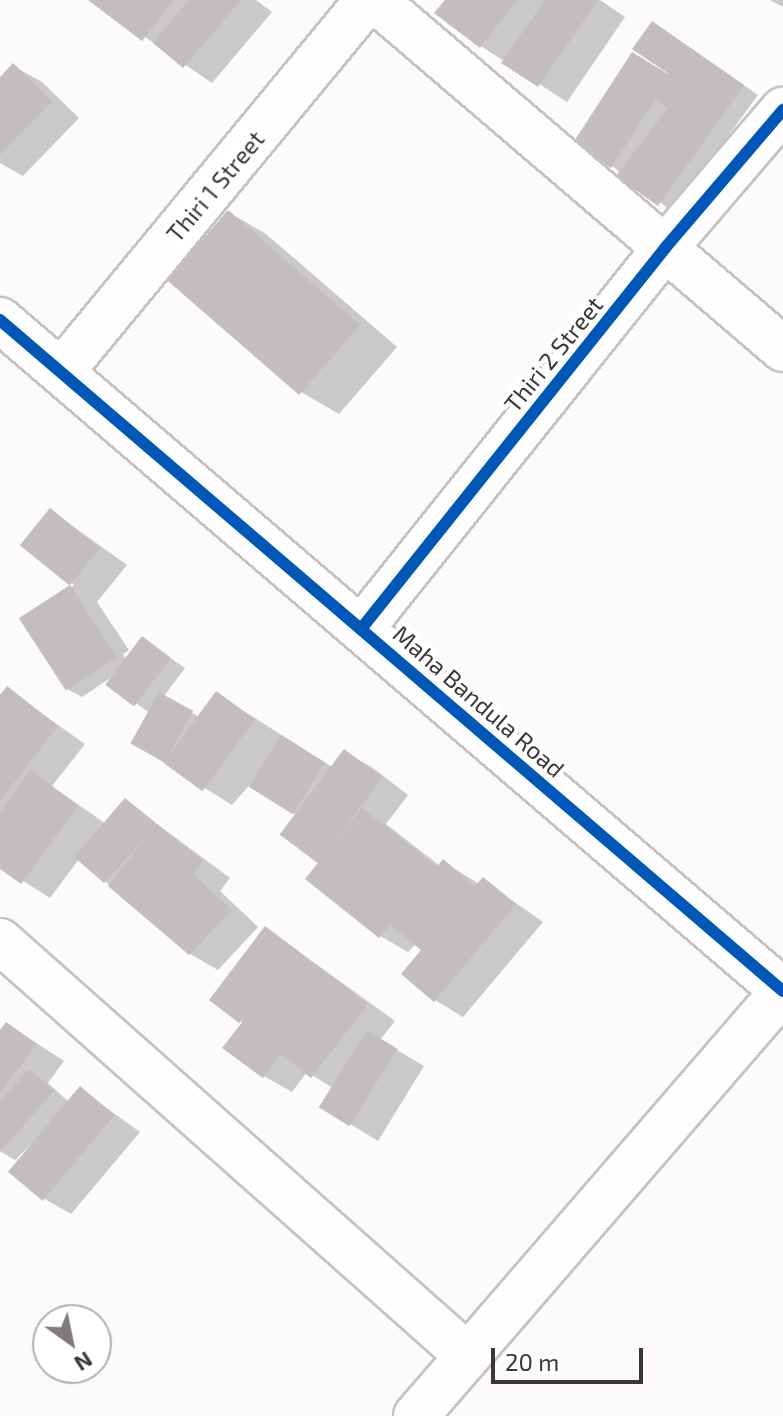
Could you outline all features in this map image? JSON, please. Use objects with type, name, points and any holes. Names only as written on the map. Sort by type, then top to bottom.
[{"type":"street","name":"Thiri 1 Street","points":[[61,372],[368,0]]},
{"type":"street","points":[[375,0],[783,349]]},
{"type":"street","name":"Thiri 2 Street","points":[[361,629],[665,248],[783,110]]},
{"type":"street","name":"Maha Bandula Road","points":[[0,320],[783,991]]},
{"type":"street","points":[[0,941],[468,1356]]},
{"type":"street","points":[[416,1416],[783,991]]},
{"type":"building","points":[[88,0],[174,0],[142,41]]},
{"type":"building","points":[[189,0],[241,0],[183,68],[153,43]]},
{"type":"building","points":[[445,0],[517,0],[480,48],[434,13]]},
{"type":"building","points":[[545,0],[598,0],[538,87],[501,63]]},
{"type":"building","points":[[652,21],[744,85],[658,206],[616,176],[668,108],[655,100],[611,168],[573,143],[632,52],[676,79],[632,49]]},
{"type":"building","points":[[13,63],[52,101],[0,155],[0,77]]},
{"type":"building","points":[[228,210],[360,325],[299,395],[167,280]]},
{"type":"building","points":[[50,508],[100,548],[70,586],[20,545]]},
{"type":"building","points":[[70,585],[117,657],[66,690],[19,618]]},
{"type":"building","points":[[142,636],[171,658],[134,706],[105,685]]},
{"type":"building","points":[[7,686],[58,726],[0,801],[0,695]]},
{"type":"building","points":[[216,691],[255,719],[203,791],[164,763]]},
{"type":"building","points":[[159,692],[193,711],[165,763],[130,744]]},
{"type":"building","points":[[281,735],[325,763],[293,814],[249,787]]},
{"type":"building","points":[[344,749],[382,778],[318,863],[280,834]]},
{"type":"building","points":[[30,770],[78,806],[21,884],[0,869],[0,812]]},
{"type":"building","points":[[125,798],[203,861],[193,874],[232,910],[189,955],[108,886],[148,834],[104,883],[74,857]]},
{"type":"building","points":[[362,808],[437,867],[443,859],[475,886],[483,877],[516,904],[434,1002],[401,974],[421,950],[390,925],[379,938],[305,879]]},
{"type":"building","points":[[265,926],[368,1004],[311,1078],[281,1054],[263,1078],[222,1048],[254,1007],[239,1023],[209,1000]]},
{"type":"building","points":[[6,1022],[37,1044],[0,1093],[0,1030]]},
{"type":"building","points":[[367,1030],[398,1049],[349,1126],[319,1107]]},
{"type":"building","points":[[29,1069],[54,1091],[0,1152],[0,1101]]},
{"type":"building","points":[[80,1086],[114,1115],[42,1201],[8,1172]]},
{"type":"cycle path","points":[[361,629],[665,248],[783,110]]},
{"type":"cycle path","points":[[0,320],[783,991]]}]
